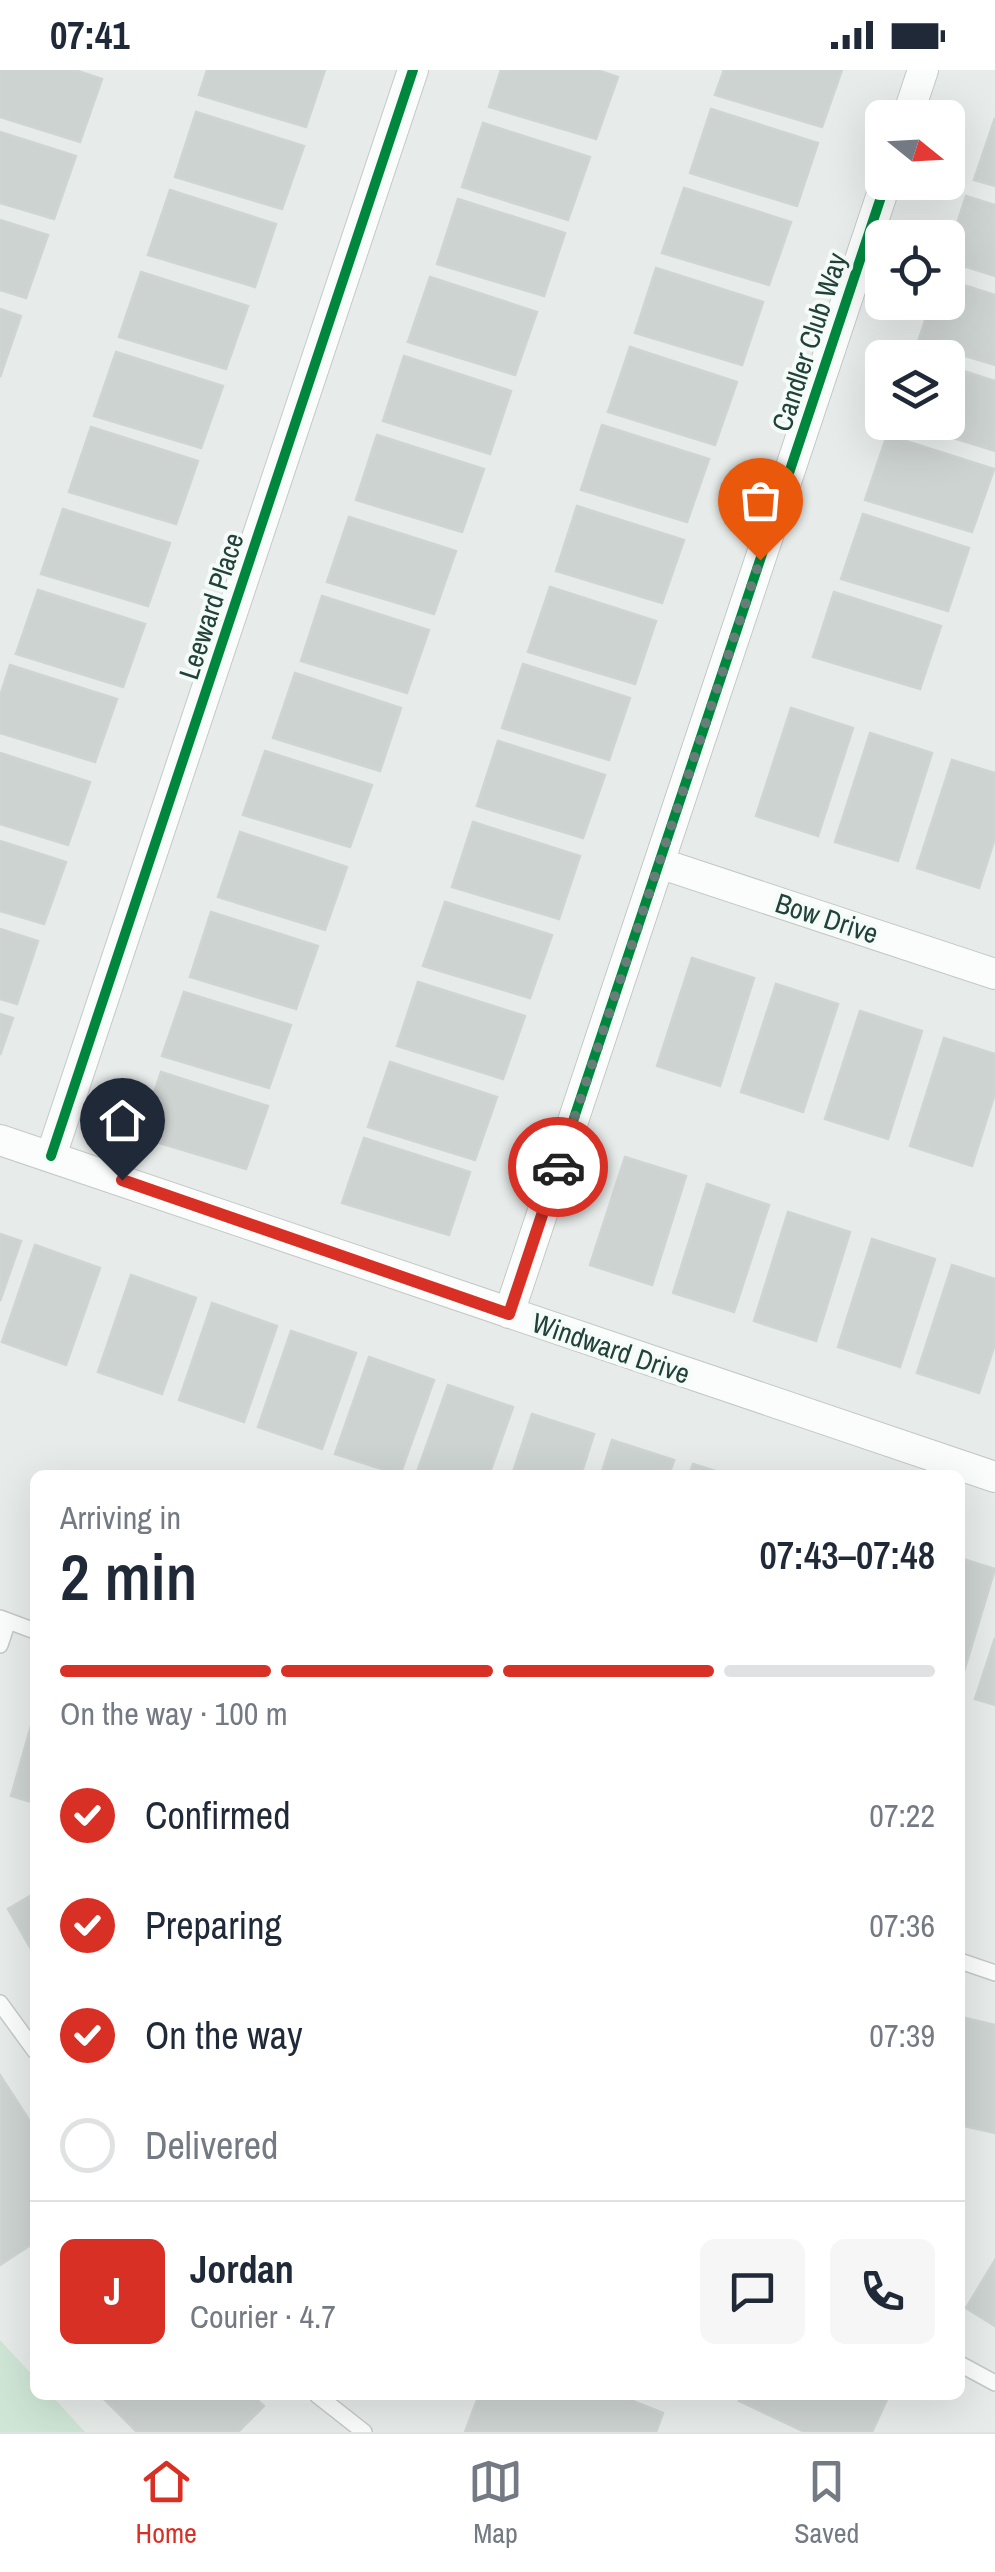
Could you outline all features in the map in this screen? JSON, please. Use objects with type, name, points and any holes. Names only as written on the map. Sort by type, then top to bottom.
[{"type":"street","name":"Leeward Place","points":[[51,1156],[413,70]]},
{"type":"street","points":[[913,100],[923,70]]},
{"type":"street","name":"Candler Club Way","points":[[509,1314],[880,200]]},
{"type":"street","name":"Bow Drive","points":[[660,862],[995,974]]},
{"type":"street","name":"Windward Drive","points":[[0,1140],[995,1477]]},
{"type":"lane","points":[[0,1645],[4,1620],[30,1629]]},
{"type":"lane","points":[[965,1963],[995,1973]]},
{"type":"lane","points":[[0,2003],[30,2043]]},
{"type":"lane","points":[[965,2367],[995,2382]]},
{"type":"lane","points":[[323,2400],[364,2432]]},
{"type":"green space","points":[[0,2340],[30,2373],[30,2400],[56,2400],[85,2432],[0,2432]]},
{"type":"building","points":[[0,70],[75,70],[102,79],[80,142],[0,117]]},
{"type":"building","points":[[207,70],[325,70],[306,127],[199,95]]},
{"type":"building","points":[[501,70],[597,70],[618,77],[596,139],[489,107]]},
{"type":"building","points":[[724,70],[842,70],[822,127],[715,95]]},
{"type":"building","points":[[711,109],[818,143],[797,206],[690,173]]},
{"type":"building","points":[[196,112],[304,146],[282,209],[175,177]]},
{"type":"building","points":[[995,118],[995,186],[974,180]]},
{"type":"building","points":[[483,123],[590,157],[568,220],[462,187]]},
{"type":"building","points":[[0,132],[76,156],[54,219],[0,203]]},
{"type":"building","points":[[684,188],[791,222],[769,285],[662,253]]},
{"type":"building","points":[[170,190],[276,224],[255,287],[148,255]]},
{"type":"building","points":[[966,196],[995,205],[995,276],[965,266],[965,220],[958,220]]},
{"type":"building","points":[[458,199],[565,233],[544,296],[437,264]]},
{"type":"building","points":[[0,220],[48,235],[26,298],[0,290]]},
{"type":"building","points":[[656,268],[763,302],[742,365],[635,333]]},
{"type":"building","points":[[141,272],[248,306],[226,369],[119,337]]},
{"type":"building","points":[[430,277],[537,312],[515,375],[408,342]]},
{"type":"building","points":[[965,285],[995,295],[995,365],[965,356],[965,340],[919,340],[925,320],[965,320]]},
{"type":"building","points":[[0,309],[21,316],[0,377]]},
{"type":"building","points":[[630,347],[737,382],[715,445],[608,412]]},
{"type":"building","points":[[116,352],[223,386],[201,448],[94,416]]},
{"type":"building","points":[[404,356],[511,391],[490,454],[383,421]]},
{"type":"building","points":[[965,371],[995,381],[995,451],[960,440],[965,440]]},
{"type":"building","points":[[602,425],[709,459],[687,522],[581,490]]},
{"type":"building","points":[[91,427],[198,461],[176,524],[69,492]]},
{"type":"building","points":[[377,435],[484,469],[462,532],[356,500]]},
{"type":"building","points":[[885,440],[903,440],[994,469],[972,532],[865,500]]},
{"type":"building","points":[[577,506],[684,540],[662,603],[556,571]]},
{"type":"building","points":[[63,509],[170,543],[148,606],[41,574]]},
{"type":"building","points":[[863,514],[969,548],[948,611],[841,579]]},
{"type":"building","points":[[349,517],[456,551],[434,614],[327,582]]},
{"type":"building","points":[[550,587],[656,621],[635,684],[528,652]]},
{"type":"building","points":[[38,590],[145,624],[123,687],[16,654]]},
{"type":"building","points":[[834,592],[941,626],[920,689],[813,657]]},
{"type":"building","points":[[322,596],[429,630],[407,693],[301,661]]},
{"type":"building","points":[[523,664],[630,698],[609,760],[502,728]]},
{"type":"building","points":[[10,665],[117,699],[95,762],[0,733],[0,696]]},
{"type":"building","points":[[295,673],[401,708],[380,771],[273,738]]},
{"type":"building","points":[[791,708],[853,728],[818,836],[756,816]]},
{"type":"building","points":[[870,733],[932,753],[898,861],[835,842]]},
{"type":"building","points":[[498,741],[605,775],[583,838],[477,806]]},
{"type":"building","points":[[265,751],[372,785],[350,847],[243,815]]},
{"type":"building","points":[[0,753],[90,782],[68,845],[0,824]]},
{"type":"building","points":[[952,760],[995,773],[995,838],[979,888],[917,868]]},
{"type":"building","points":[[473,822],[580,856],[559,919],[452,887]]},
{"type":"building","points":[[240,832],[347,867],[325,930],[218,897]]},
{"type":"building","points":[[0,841],[66,862],[44,924],[0,911]]},
{"type":"building","points":[[445,902],[552,935],[530,998],[423,966]]},
{"type":"building","points":[[211,912],[318,946],[296,1009],[190,977]]},
{"type":"building","points":[[0,929],[38,941],[17,1004],[0,999]]},
{"type":"building","points":[[692,958],[754,978],[720,1086],[657,1066]]},
{"type":"building","points":[[418,982],[525,1016],[503,1079],[397,1046]]},
{"type":"building","points":[[776,984],[838,1004],[803,1112],[741,1092]]},
{"type":"building","points":[[184,992],[291,1025],[269,1088],[162,1056]]},
{"type":"building","points":[[860,1011],[922,1031],[888,1139],[825,1119]]},
{"type":"building","points":[[0,1014],[13,1018],[0,1055]]},
{"type":"building","points":[[944,1038],[995,1054],[995,1093],[972,1166],[910,1146]]},
{"type":"building","points":[[390,1062],[497,1097],[475,1160],[368,1127]]},
{"type":"building","points":[[161,1072],[268,1106],[246,1169],[139,1137]]},
{"type":"building","points":[[364,1138],[470,1172],[449,1235],[342,1203]]},
{"type":"building","points":[[625,1157],[686,1176],[652,1285],[590,1265]]},
{"type":"building","points":[[707,1184],[769,1205],[734,1312],[673,1293]]},
{"type":"building","points":[[788,1212],[850,1232],[816,1341],[754,1321]]},
{"type":"building","points":[[0,1234],[21,1241],[0,1301]]},
{"type":"building","points":[[872,1239],[935,1259],[900,1367],[838,1347]]},
{"type":"building","points":[[35,1245],[100,1268],[66,1365],[2,1342]]},
{"type":"building","points":[[952,1265],[995,1279],[995,1344],[979,1393],[917,1373]]},
{"type":"building","points":[[131,1275],[196,1298],[162,1394],[98,1372]]},
{"type":"building","points":[[212,1303],[277,1326],[244,1422],[179,1400]]},
{"type":"building","points":[[291,1331],[356,1353],[322,1449],[258,1427]]},
{"type":"building","points":[[369,1357],[434,1380],[402,1470],[385,1470],[335,1454]]},
{"type":"building","points":[[448,1385],[513,1407],[491,1470],[418,1470]]},
{"type":"building","points":[[532,1414],[594,1434],[583,1470],[514,1470]]},
{"type":"building","points":[[612,1440],[674,1460],[671,1470],[603,1470]]},
{"type":"building","points":[[693,1464],[712,1470],[691,1470]]},
{"type":"building","points":[[965,1560],[995,1569],[965,1668]]},
{"type":"building","points":[[995,1638],[995,1705],[975,1699]]},
{"type":"building","points":[[30,1730],[30,1802],[11,1796]]},
{"type":"building","points":[[30,1896],[30,1947],[8,1909]]},
{"type":"building","points":[[965,2018],[995,2025],[995,2133],[965,2126]]},
{"type":"building","points":[[0,2075],[30,2121],[30,2245],[0,2265]]},
{"type":"building","points":[[995,2260],[995,2326],[966,2308]]},
{"type":"building","points":[[105,2400],[257,2400],[264,2406],[238,2432],[137,2432]]},
{"type":"building","points":[[477,2400],[630,2400],[663,2413],[656,2432],[465,2432]]},
{"type":"building","points":[[887,2400],[872,2432],[805,2432],[739,2401]]},
{"type":"cycle path","points":[[51,1156],[413,70]]},
{"type":"cycle path","points":[[509,1313],[880,200]]},
{"type":"way so far","points":[[558,1167],[760,560]]},
{"type":"route","points":[[122,1180],[509,1314],[558,1167]]}]
